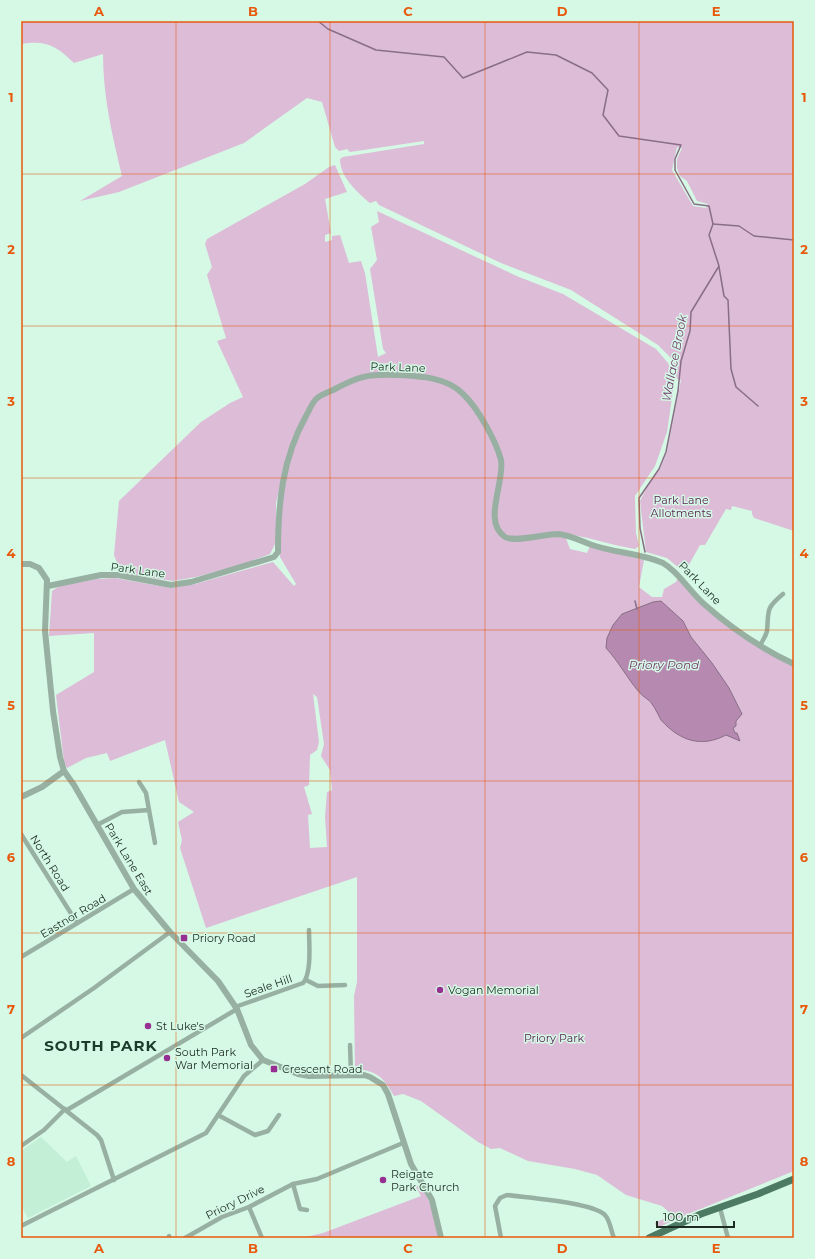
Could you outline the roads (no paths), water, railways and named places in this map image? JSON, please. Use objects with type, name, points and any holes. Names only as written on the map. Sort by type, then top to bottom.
[{"type":"main road","points":[[649,1238],[701,1214],[794,1179]]},
{"type":"street","name":"Park Lane","points":[[48,586],[101,575],[118,575],[171,585],[191,582],[274,557],[278,552],[279,500],[286,467],[299,429],[316,398],[351,380],[367,375],[413,376],[434,379],[451,384],[463,394],[488,432],[501,461],[502,472],[495,505],[495,518],[500,532],[504,536],[517,540],[546,534],[561,534],[591,545],[663,562],[672,568],[705,605],[735,629],[760,646],[794,664]]},
{"type":"street","points":[[21,564],[30,564],[39,568],[44,575],[48,586]]},
{"type":"street","name":"Park Lane East","points":[[48,586],[45,631],[52,711],[64,771],[134,890],[170,932],[218,980],[236,1008],[251,1045],[263,1060]]},
{"type":"street","points":[[760,646],[766,633],[769,610],[774,602],[783,594]]},
{"type":"street","points":[[21,797],[42,787],[64,771]]},
{"type":"street","points":[[139,782],[146,793],[155,843]]},
{"type":"street","points":[[97,825],[122,812],[149,810]]},
{"type":"street","name":"North Road","points":[[21,834],[77,923]]},
{"type":"street","name":"Eastnor Road","points":[[21,957],[134,890]]},
{"type":"street","name":"Seale Hill","points":[[306,980],[308,969],[309,930]]},
{"type":"street","points":[[21,1038],[94,988],[170,932]]},
{"type":"street","name":"Seale Hill","points":[[306,980],[318,986],[345,985]]},
{"type":"street","name":"Seale Hill","points":[[21,1146],[44,1130],[66,1109],[236,1008],[249,1001],[291,988],[306,980]]},
{"type":"street","points":[[350,1045],[350,1075]]},
{"type":"street","points":[[21,1226],[206,1133],[244,1076],[263,1060],[298,1074],[309,1076],[350,1075],[370,1077],[383,1085],[388,1094],[403,1143],[412,1166],[432,1200],[441,1238]]},
{"type":"street","points":[[21,1075],[66,1109],[93,1131],[101,1140],[114,1180]]},
{"type":"street","points":[[218,1115],[251,1134],[259,1135],[268,1131],[279,1115]]},
{"type":"street","name":"Priory Drive","points":[[185,1238],[222,1218],[249,1207],[293,1184],[317,1179],[403,1143]]},
{"type":"street","points":[[293,1184],[298,1211],[307,1210]]},
{"type":"street","points":[[501,1238],[495,1206],[500,1198],[507,1195],[567,1202],[596,1210],[606,1217],[614,1238]]},
{"type":"street","points":[[249,1207],[262,1238]]},
{"type":"street","points":[[720,1208],[728,1238]]},
{"type":"water","name":"Priory Pond","points":[[661,601],[683,621],[691,637],[712,663],[729,688],[742,714],[736,721],[736,726],[733,728],[740,741],[726,735],[717,739],[699,742],[676,733],[661,720],[655,708],[639,692],[606,648],[607,638],[613,625],[622,614],[653,602]]},
{"type":"waterway","name":"Wallace Brook","points":[[318,21],[328,29],[376,50],[444,57],[463,78],[527,52],[556,55],[592,73],[608,90],[603,115],[619,136],[681,145],[675,159],[675,170],[694,204],[709,206],[713,224],[709,235],[719,266],[691,312],[690,331],[681,361],[678,391],[666,452],[659,469],[639,498],[640,528],[645,552]]},
{"type":"waterway","points":[[713,224],[739,226],[754,236],[794,240]]},
{"type":"waterway","points":[[719,267],[724,296],[728,300],[731,369],[736,387],[758,406]]},
{"type":"waterway","points":[[635,601],[637,609]]},
{"type":"place","name":"Priory Road","points":[[184,938]]},
{"type":"place","name":"Vogan Memorial","points":[[440,990]]},
{"type":"place","name":"St Luke's","points":[[148,1026]]},
{"type":"place","name":"South Park War Memorial","points":[[167,1058]]},
{"type":"place","name":"Crescent Road","points":[[274,1069]]},
{"type":"place","name":"Reigate Park Church","points":[[383,1180]]},
{"type":"district","name":"SOUTH PARK","points":[[101,1045]]},
{"type":"park label","name":"Park Lane Allotments","points":[[681,506]]},
{"type":"park label","name":"Priory Park","points":[[554,1038]]}]
